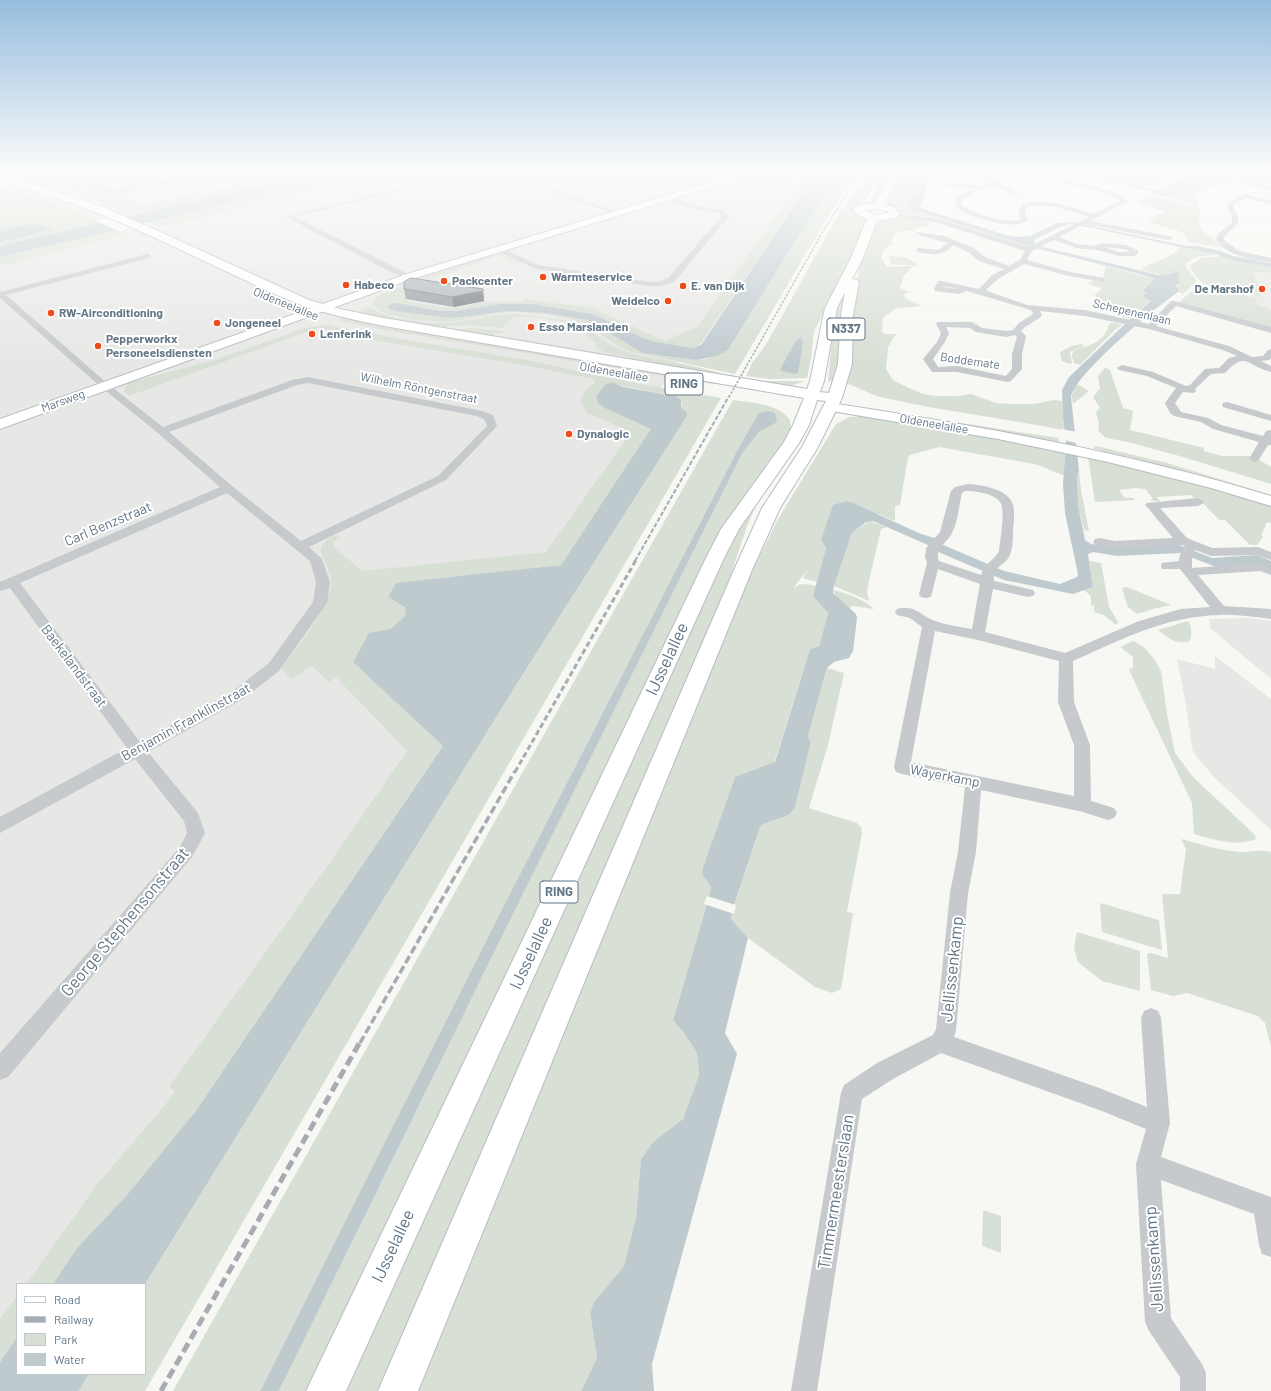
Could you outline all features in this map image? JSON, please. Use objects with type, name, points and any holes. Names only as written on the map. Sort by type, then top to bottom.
[{"type":"main road","name":"Oldeneelallee","points":[[135,235],[318,312],[384,322],[954,426],[1057,441],[1222,477],[1271,493]]},
{"type":"main road","name":"Oldeneelallee","points":[[156,235],[293,298],[318,312]]},
{"type":"main road","name":"Marsweg","points":[[0,424],[125,379],[213,353],[318,312],[449,264],[542,235]]},
{"type":"main road","name":"N337","points":[[822,401],[819,375],[831,308],[856,260],[866,235]]},
{"type":"main road","name":"N337","points":[[822,401],[845,364],[847,315],[856,260]]},
{"type":"main road","name":"IJsselallee","points":[[326,1391],[730,529],[801,425],[822,401]]},
{"type":"main road","points":[[398,1391],[743,570],[771,508],[810,447],[822,401]]},
{"type":"main road","name":"Oldeneelallee","points":[[1098,450],[1271,501]]},
{"type":"street","points":[[325,235],[410,278]]},
{"type":"street","points":[[496,249],[536,267],[649,284],[666,283],[671,280],[710,235]]},
{"type":"street","points":[[927,235],[941,238],[971,250],[982,259]]},
{"type":"street","points":[[989,235],[1035,248]]},
{"type":"street","points":[[983,292],[983,288],[995,277],[1023,261],[1035,248],[1059,235]]},
{"type":"street","points":[[1151,235],[1169,238]]},
{"type":"street","points":[[1222,235],[1220,240],[1223,244],[1239,252],[1271,260]]},
{"type":"street","points":[[1054,238],[1076,246],[1098,248]]},
{"type":"street","points":[[920,250],[939,253],[946,250],[951,243]]},
{"type":"street","points":[[946,250],[982,259],[1009,268]]},
{"type":"street","points":[[0,294],[147,256]]},
{"type":"street","points":[[1023,261],[1069,274],[1101,280]]},
{"type":"street","name":"Schepenenlaan","points":[[966,288],[1035,309],[1085,313],[1147,326],[1226,348],[1271,368]]},
{"type":"street","name":"Benjamin Franklinstraat","points":[[0,294],[105,386],[316,559],[323,582],[320,603],[285,653],[274,667],[238,695],[0,826]]},
{"type":"street","points":[[1147,326],[1154,322],[1174,303],[1271,330]]},
{"type":"street","points":[[1016,332],[1018,328],[1038,315],[1035,309]]},
{"type":"street","name":"Boddemate","points":[[940,324],[972,325],[979,330],[1006,334],[1016,332],[1022,336],[1016,354],[1017,369],[1008,379],[957,369],[935,370],[928,359],[945,334],[940,324]]},
{"type":"street","points":[[1190,391],[1208,371],[1222,371],[1232,360],[1266,358],[1271,352]]},
{"type":"street","points":[[1122,368],[1150,374],[1190,391]]},
{"type":"street","name":"Wilhelm Röntgenstraat","points":[[162,432],[295,382],[308,380],[478,412],[489,417],[492,426],[442,478],[300,546]]},
{"type":"street","points":[[1190,391],[1180,390],[1170,403],[1174,411],[1178,414],[1204,420],[1217,427],[1269,438],[1254,459]]},
{"type":"street","points":[[1227,405],[1271,418]]},
{"type":"street","name":"Carl Benzstraat","points":[[6,585],[228,488]]},
{"type":"street","points":[[926,594],[933,563],[931,557],[935,544],[946,533],[957,491],[960,489],[981,490],[1001,496],[1008,506],[1005,551],[988,576],[978,635]]},
{"type":"street","points":[[1198,502],[1151,505],[1187,554],[1220,610]]},
{"type":"street","points":[[1099,542],[1187,554],[1261,567],[1271,571]]},
{"type":"street","points":[[1167,566],[1187,554],[1258,551],[1271,556]]},
{"type":"street","points":[[933,563],[988,576],[1028,593]]},
{"type":"street","name":"Baekelandstraat","points":[[6,585],[137,750]]},
{"type":"street","points":[[902,612],[914,614],[928,625],[978,635],[1066,658],[1129,630],[1158,619],[1181,614],[1220,610],[1271,614]]},
{"type":"street","name":"Wayerkamp","points":[[928,625],[902,767],[1083,805],[1108,813]]},
{"type":"street","points":[[1066,658],[1066,702],[1082,745],[1083,805]]},
{"type":"street","name":"George Stephensonstraat","points":[[0,1069],[186,852],[196,833],[192,818],[137,750]]},
{"type":"street","name":"Jellissenkamp","points":[[940,1042],[946,1031],[959,893],[967,852],[974,781]]},
{"type":"street","name":"Jellissenkamp","points":[[1151,1018],[1159,1123],[1148,1164],[1158,1322],[1193,1373],[1193,1391]]},
{"type":"street","points":[[940,1042],[1102,1100],[1159,1123]]},
{"type":"street","name":"Timmermeesterslaan","points":[[804,1391],[852,1093],[885,1071],[940,1042]]},
{"type":"street","points":[[1148,1164],[1268,1205],[1271,1245]]},
{"type":"shaded area","points":[[0,235],[763,235],[631,432],[409,749],[349,858],[33,1283],[16,1283],[16,1305],[0,1327]]},
{"type":"shaded area","name":"De Marshof","points":[[1263,268],[1271,269],[1271,312],[1248,299],[1253,293],[1247,274]]},
{"type":"shaded area","points":[[1250,618],[1271,621],[1271,679],[1210,628],[1209,619]]},
{"type":"shaded area","points":[[1215,656],[1271,699],[1271,830],[1213,776],[1193,752],[1177,659],[1215,669]]},
{"type":"green space","points":[[29,235],[47,235],[0,246],[0,242]]},
{"type":"green space","points":[[93,235],[123,235],[0,266],[0,257]]},
{"type":"green space","points":[[763,235],[774,235],[700,345],[692,348],[656,342],[643,338],[593,314],[532,304],[500,304],[456,311],[440,311],[397,303],[388,309],[450,318],[507,311],[545,313],[587,320],[643,353],[697,360],[707,359],[728,350],[799,235],[817,235],[735,374],[628,351],[617,346],[587,325],[570,319],[536,313],[506,312],[448,322],[420,320],[382,312],[373,304],[376,298],[383,293],[439,271],[494,253],[503,255],[523,264],[521,266],[499,256],[439,276],[404,291],[407,301],[454,308],[463,307],[479,300],[490,302],[521,302],[524,299],[599,309],[598,311],[665,341],[697,327]]},
{"type":"green space","points":[[827,235],[861,235],[827,309],[814,331],[807,378],[769,379],[746,376],[752,363],[765,346]]},
{"type":"green space","points":[[869,235],[894,235],[891,240],[893,243],[883,251],[881,258],[887,267],[913,266],[904,275],[900,288],[909,292],[904,294],[905,298],[921,306],[896,308],[883,318],[882,332],[885,334],[896,334],[888,347],[886,369],[893,380],[923,394],[936,396],[971,394],[996,403],[1008,404],[1035,404],[1053,400],[1062,401],[1064,430],[904,402],[876,396],[844,383],[850,323],[858,274]]},
{"type":"green space","points":[[988,235],[996,235],[1031,246],[1028,248]]},
{"type":"green space","points":[[1184,235],[1208,235],[1223,248],[1190,242]]},
{"type":"green space","points":[[1180,247],[1216,255],[1195,258],[1188,262],[1185,266],[1197,281],[1183,294],[1178,292],[1179,289],[1176,287],[1180,283],[1175,269],[1174,273],[1163,275],[1141,270],[1149,264],[1159,261],[1174,253]]},
{"type":"green space","points":[[889,256],[905,257],[918,264],[917,266],[891,264]]},
{"type":"green space","points":[[1222,256],[1271,267],[1271,273],[1253,272],[1262,297],[1208,285],[1201,282],[1190,268],[1190,265],[1201,258]]},
{"type":"green space","points":[[1106,266],[1154,279],[1142,290],[1147,292],[1142,296],[1152,300],[1130,319],[1122,317],[1126,312],[1126,309],[1108,308],[1103,300],[1094,296],[1102,288],[1088,284],[1093,280],[1100,281],[1103,278]]},
{"type":"green space","points":[[848,286],[841,361],[835,382],[828,381],[835,310]]},
{"type":"green space","points":[[1198,286],[1207,286],[1257,298],[1256,304],[1271,310],[1271,329],[1178,303]]},
{"type":"green space","points":[[370,308],[391,317],[433,323],[460,322],[494,315],[515,314],[559,319],[580,324],[614,347],[632,354],[762,381],[804,381],[793,385],[783,386],[723,376],[604,352],[595,346],[596,343],[585,334],[589,332],[583,328],[580,329],[557,321],[514,317],[501,328],[465,325],[437,327],[374,316],[359,311]]},
{"type":"green space","points":[[343,318],[382,326],[716,380],[714,384],[378,329],[337,320]]},
{"type":"green space","points":[[1110,323],[1122,325],[1115,330],[1080,365],[1074,363],[1072,356],[1073,351],[1098,341],[1105,334]]},
{"type":"green space","points":[[328,324],[351,330],[527,360],[618,380],[721,398],[145,1391],[79,1391],[88,1375],[146,1375],[146,1283],[518,682],[687,416],[681,407],[682,402],[670,395],[606,384],[596,396],[652,429],[561,565],[396,584],[388,597],[405,607],[406,615],[391,629],[369,633],[353,662],[443,746],[195,1112],[126,1196],[77,1248],[54,1283],[27,1283],[99,1182],[165,1105],[175,1091],[169,1087],[333,858],[407,751],[336,677],[329,682],[312,666],[291,679],[282,670],[282,667],[320,614],[330,591],[331,577],[321,552],[324,543],[332,536],[341,537],[333,542],[334,548],[363,571],[546,552],[631,432],[587,413],[580,401],[586,389],[594,384],[594,379],[518,364],[355,337],[318,328],[129,396],[124,391],[128,383],[214,360],[305,328]]},
{"type":"green space","points":[[469,328],[506,332],[483,336],[452,330]]},
{"type":"green space","points":[[1081,344],[1085,346],[1071,351],[1072,362],[1070,364],[1062,361],[1060,352],[1072,346]]},
{"type":"green space","points":[[1105,368],[1110,370],[1123,408],[1133,411],[1130,430],[1204,448],[1204,451],[1222,456],[1253,456],[1271,467],[1271,484],[1183,457],[1128,442],[1106,438],[1098,431],[1099,424],[1096,412],[1100,408],[1093,397],[1100,389],[1098,376]]},
{"type":"green space","points":[[1077,384],[1089,391],[1073,404],[1072,393]]},
{"type":"green space","points":[[733,400],[756,403],[779,410],[790,420],[791,430],[785,441],[724,527],[310,1391],[279,1391],[509,922],[743,452],[759,432],[767,427],[772,412],[764,412],[738,449],[496,921],[260,1391],[173,1391]]},
{"type":"green space","points":[[883,412],[1058,438],[1059,442]]},
{"type":"green space","points":[[863,416],[901,421],[909,424],[952,431],[960,430],[1065,452],[1064,475],[1034,464],[939,447],[910,455],[908,457],[900,505],[895,506],[895,521],[878,514],[822,542],[826,548],[817,582],[803,578],[808,569],[797,583],[794,590],[798,585],[805,584],[816,586],[813,596],[828,613],[819,646],[810,649],[774,763],[735,777],[703,867],[702,874],[711,887],[673,1020],[684,1033],[697,1053],[699,1075],[683,1119],[653,1142],[641,1159],[636,1217],[624,1266],[594,1302],[590,1313],[597,1358],[581,1391],[415,1391],[752,571],[778,519],[836,424],[849,417]]},
{"type":"green space","points":[[1096,446],[1167,463],[1271,495],[1271,498],[1101,452],[1101,450],[1094,449]]},
{"type":"green space","points":[[1088,457],[1271,503],[1271,523],[1267,522],[1261,536],[1263,537],[1257,545],[1250,545],[1225,520],[1219,520],[1200,500],[1196,500],[1191,495],[1157,497],[1160,502],[1149,500],[1153,499],[1145,489],[1135,488],[1119,490],[1125,498],[1133,498],[1135,500],[1095,502]]},
{"type":"green space","points":[[1079,471],[1089,531],[1084,530],[1078,505],[1077,475]]},
{"type":"green space","points":[[756,505],[747,526],[727,587],[382,1391],[342,1391],[711,583],[736,533]]},
{"type":"green space","points":[[869,521],[887,527],[881,529],[868,585],[867,592],[869,601],[834,586],[852,533]]},
{"type":"green space","points":[[1089,561],[1101,563],[1109,607],[1118,622],[1116,625],[1104,615],[1094,612],[1094,606],[1091,605],[1091,596],[1084,590],[1093,587]]},
{"type":"green space","points":[[1127,587],[1171,605],[1137,614],[1128,607],[1122,588]]},
{"type":"green space","points":[[834,590],[860,599],[874,609],[853,606],[848,608],[835,596]]},
{"type":"green space","points":[[1188,621],[1191,631],[1190,641],[1176,641],[1158,630]]},
{"type":"green space","points":[[1133,641],[1144,647],[1155,660],[1161,671],[1167,714],[1175,753],[1193,777],[1255,835],[1256,839],[1233,843],[1194,834],[1192,803],[1129,670],[1133,667],[1133,657],[1120,647]]},
{"type":"green space","points":[[827,668],[844,673],[828,745],[809,808],[857,823],[861,827],[862,833],[847,912],[853,913],[841,989],[832,993],[815,987],[748,938],[731,919],[734,905],[760,827],[769,821],[786,815],[795,807],[811,742],[808,736]]},
{"type":"green space","points":[[1181,839],[1225,850],[1240,852],[1271,852],[1271,1047],[1265,1023],[1258,1016],[1187,993],[1173,996],[1151,990],[1147,954],[1151,953],[1168,958],[1162,894],[1180,894],[1186,849]]},
{"type":"green space","points":[[1100,903],[1159,920],[1162,950],[1102,932]]},
{"type":"green space","points":[[1077,932],[1140,951],[1140,991],[1102,981],[1078,962],[1074,948]]},
{"type":"green space","points":[[983,1210],[1001,1216],[1001,1253],[982,1246]]},
{"type":"green space","points":[[16,1297],[16,1338],[0,1362],[0,1319]]},
{"type":"water","points":[[0,235],[30,235],[0,242]]},
{"type":"water","points":[[48,235],[94,235],[0,257],[0,246]]},
{"type":"water","points":[[775,235],[799,235],[728,350],[716,356],[697,360],[643,353],[587,320],[545,313],[507,311],[450,318],[396,311],[387,308],[390,304],[397,303],[440,311],[456,311],[500,304],[532,304],[593,314],[643,338],[656,342],[692,348],[701,345]]},
{"type":"water","points":[[994,235],[1018,237],[1044,235],[1034,240],[1035,245],[1158,275],[1174,273],[1175,269],[1180,274],[1178,277],[1180,283],[1175,286],[1179,289],[1178,292],[1136,326],[1101,358],[1076,386],[1071,397],[1079,471],[1077,475],[1078,505],[1085,540],[1091,544],[1111,547],[1177,544],[1212,558],[1257,555],[1271,561],[1271,569],[1216,567],[1180,553],[1117,556],[1093,552],[1088,554],[1093,587],[1073,594],[1004,580],[936,551],[928,545],[873,521],[866,522],[852,533],[833,593],[856,614],[857,618],[853,651],[849,658],[834,662],[827,668],[808,736],[811,742],[795,807],[788,815],[760,827],[734,905],[731,919],[748,938],[725,1033],[737,1054],[652,1364],[654,1391],[581,1391],[597,1358],[590,1313],[594,1302],[624,1266],[636,1217],[641,1159],[653,1142],[683,1119],[699,1075],[697,1053],[684,1033],[673,1020],[711,887],[702,874],[703,867],[735,777],[775,762],[810,649],[819,646],[828,613],[813,596],[826,548],[821,540],[833,505],[846,501],[853,503],[921,534],[935,538],[941,544],[1004,571],[1060,584],[1077,577],[1078,574],[1065,513],[1063,484],[1066,442],[1062,390],[1069,377],[1151,301],[1142,296],[1147,292],[1142,291],[1154,279],[1140,274],[1039,249]]},
{"type":"water","points":[[1124,235],[1134,235],[1187,246],[1197,246],[1221,251],[1233,256],[1271,263],[1271,267],[1237,261],[1218,255]]},
{"type":"water","points":[[801,337],[803,342],[798,373],[795,374],[781,371],[780,370],[796,340]]},
{"type":"water","points":[[614,383],[622,387],[675,396],[681,400],[681,407],[687,413],[687,416],[518,682],[146,1283],[54,1283],[77,1248],[126,1196],[195,1112],[443,746],[353,662],[369,633],[391,629],[406,615],[405,607],[388,597],[396,583],[561,565],[651,429],[603,407],[598,403],[596,396],[606,384]]},
{"type":"water","points":[[768,411],[775,413],[777,422],[759,432],[743,452],[509,922],[279,1391],[260,1391],[496,921],[738,449],[759,413]]},
{"type":"water","points":[[16,1338],[16,1375],[88,1375],[79,1391],[0,1391],[0,1362]]},
{"type":"pier","points":[[1062,429],[1077,432],[1080,444],[1064,440]]},
{"type":"pier","points":[[707,896],[736,905],[734,914],[704,904]]},
{"type":"building","points":[[411,278],[483,289],[483,291],[452,297],[404,289],[404,282]]},
{"type":"railway","points":[[729,397],[821,235]]},
{"type":"railway","points":[[635,561],[729,396]]},
{"type":"railway","points":[[515,772],[636,560]]},
{"type":"railway","points":[[360,1043],[515,771]]},
{"type":"railway","points":[[161,1391],[360,1042]]},
{"type":"place","name":"Warmteservice","points":[[543,277]]},
{"type":"place","name":"Packcenter","points":[[444,281]]},
{"type":"place","name":"Habeco","points":[[346,285]]},
{"type":"place","name":"E. van Dijk","points":[[683,286]]},
{"type":"place","name":"De Marshof","points":[[1262,289]]},
{"type":"place","name":"Weidelco","points":[[668,301]]},
{"type":"place","name":"RW-Airconditioning","points":[[51,313]]},
{"type":"place","name":"Jongeneel","points":[[217,323]]},
{"type":"place","name":"Esso Marslanden","points":[[531,327]]},
{"type":"place","name":"Lenferink","points":[[312,334]]},
{"type":"place","name":"Pepperworkx Personeelsdiensten","points":[[98,346]]},
{"type":"place","name":"Dynalogic","points":[[569,434]]}]
